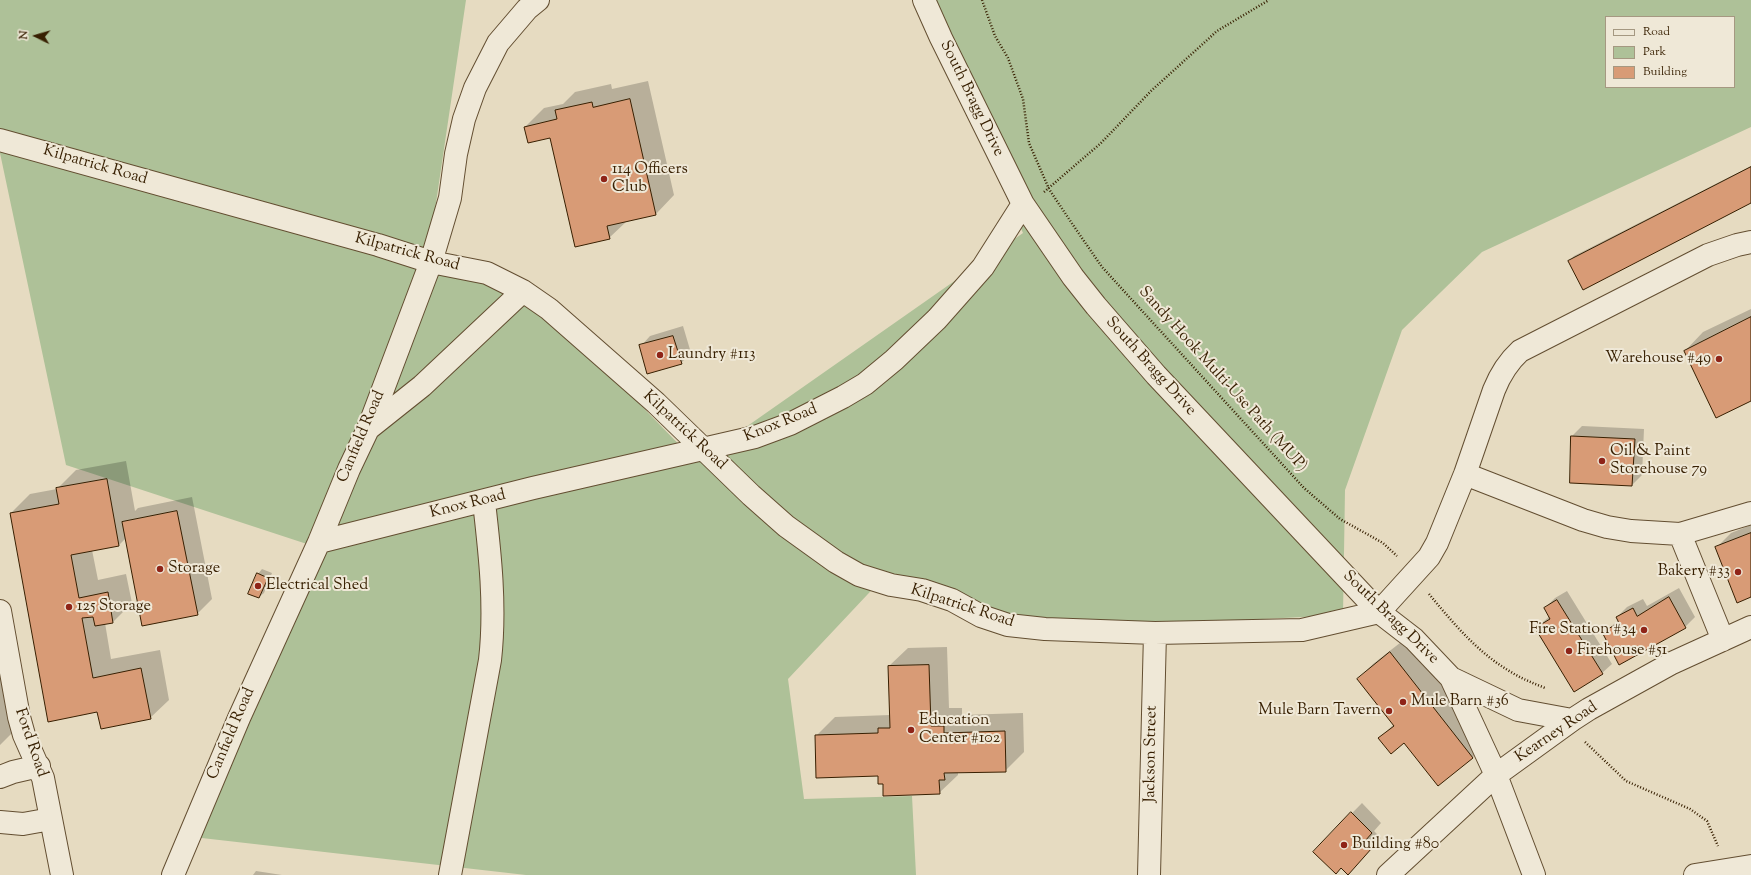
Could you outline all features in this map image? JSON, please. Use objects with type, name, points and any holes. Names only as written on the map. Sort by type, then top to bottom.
[{"type":"street","name":"Canfield Road","points":[[173,875],[239,718],[319,542],[349,469],[368,429],[431,262],[450,198],[456,154],[464,119],[475,88],[498,43],[527,9],[538,0]]},
{"type":"street","name":"South Bragg Drive","points":[[924,0],[944,44],[1023,204],[1073,277],[1156,375],[1379,612],[1414,639],[1451,678],[1496,774],[1534,875]]},
{"type":"street","name":"Kilpatrick Road","points":[[0,140],[378,245],[431,262],[487,273],[523,291],[555,315],[656,403],[751,495],[786,526],[836,562],[859,575],[891,585],[922,590],[952,600],[981,616],[1008,625],[1045,628],[1155,633],[1302,630],[1379,612]]},
{"type":"street","name":"Knox Road","points":[[319,542],[484,502],[533,488],[756,437],[790,424],[865,384],[894,360],[937,319],[978,273],[1023,204]]},
{"type":"street","points":[[1379,612],[1429,557],[1444,528],[1465,474],[1498,379],[1511,359],[1520,351],[1708,255],[1737,244],[1751,242]]},
{"type":"street","points":[[368,429],[422,386],[523,291]]},
{"type":"street","points":[[1465,474],[1607,527],[1655,534],[1680,534],[1751,513]]},
{"type":"street","points":[[450,875],[490,660],[492,639],[490,557],[484,502]]},
{"type":"street","points":[[1680,534],[1723,640]]},
{"type":"street","name":"Ford Road","points":[[0,611],[19,717],[24,735],[43,778],[62,875]]},
{"type":"street","name":"Kearney Road","points":[[1388,875],[1496,774],[1588,709],[1672,663],[1751,627]]},
{"type":"street","name":"Jackson Street","points":[[1149,875],[1155,633]]},
{"type":"street","name":"South Bragg Drive","points":[[1451,678],[1518,710],[1572,720]]},
{"type":"street","points":[[0,777],[13,772],[39,766]]},
{"type":"street","points":[[0,822],[23,824],[51,819]]},
{"type":"street","points":[[1695,875],[1751,866]]},
{"type":"path","name":"Sandy Hook Multi-Use Path (MUP)","points":[[982,0],[996,36],[1011,65],[1023,99],[1029,143],[1049,188],[1102,266],[1304,488],[1340,519],[1383,543],[1398,557]]},
{"type":"path","points":[[1049,188],[1101,143],[1151,91],[1217,31],[1268,0]]},
{"type":"path","points":[[1424,589],[1462,633],[1497,662],[1519,677],[1550,690]]},
{"type":"path","points":[[1585,742],[1626,781],[1690,809],[1707,821],[1715,837],[1725,869]]},
{"type":"green space","points":[[0,0],[466,0],[428,257],[525,286],[696,462],[1023,233],[920,0],[1751,0],[1751,127],[1482,252],[1402,330],[1345,490],[1343,615],[1041,630],[883,578],[788,679],[804,799],[912,796],[916,875],[526,875],[193,837],[313,546],[66,465],[0,153]]},
{"type":"building","name":"114 Officers Club","points":[[630,99],[656,215],[607,226],[610,239],[575,247],[550,138],[528,143],[524,127],[557,119],[555,110],[592,102],[593,107]]},
{"type":"building","points":[[1751,167],[1751,203],[1583,290],[1568,261]]},
{"type":"building","name":"Warehouse #49","points":[[1751,317],[1751,401],[1716,418],[1684,351]]},
{"type":"building","name":"Laundry #113","points":[[673,336],[682,364],[647,374],[639,345]]},
{"type":"building","name":"Oil & Paint Storehouse 79","points":[[1571,436],[1635,439],[1632,486],[1570,483]]},
{"type":"building","name":"125 Storage","points":[[107,479],[119,546],[71,555],[79,598],[108,592],[113,623],[95,626],[93,617],[82,618],[93,678],[141,668],[151,719],[101,729],[97,712],[48,722],[10,513],[59,504],[56,488]]},
{"type":"building","name":"Storage","points":[[177,511],[198,615],[142,626],[122,522]]},
{"type":"building","name":"Bakery #33","points":[[1751,533],[1751,597],[1737,603],[1715,547]]},
{"type":"building","name":"Electrical Shed","points":[[257,573],[268,578],[259,598],[248,594]]},
{"type":"building","name":"Fire Station #34","points":[[1669,597],[1686,628],[1619,665],[1602,632],[1619,623],[1616,617],[1633,608],[1637,616]]},
{"type":"building","name":"Firehouse #51","points":[[1557,600],[1603,674],[1574,692],[1535,628],[1550,619],[1544,608]]},
{"type":"building","name":"Mule Barn #36","points":[[1390,652],[1473,758],[1438,786],[1404,743],[1391,754],[1378,738],[1394,726],[1357,679]]},
{"type":"building","name":"Education Center #102","points":[[929,665],[931,726],[944,726],[944,733],[1005,731],[1006,772],[944,773],[945,780],[939,780],[940,794],[883,796],[883,784],[878,784],[878,776],[816,778],[815,735],[878,733],[878,728],[890,728],[888,666]]},
{"type":"building","name":"Building #80","points":[[1351,812],[1372,833],[1365,841],[1372,848],[1348,875],[1341,868],[1336,874],[1313,852]]},
{"type":"place","name":"114 Officers Club","points":[[604,179]]},
{"type":"place","name":"Laundry #113","points":[[660,355]]},
{"type":"place","name":"Warehouse #49","points":[[1719,359]]},
{"type":"place","name":"Oil & Paint Storehouse 79","points":[[1602,461]]},
{"type":"place","name":"Storage","points":[[160,569]]},
{"type":"place","name":"Bakery #33","points":[[1738,572]]},
{"type":"place","name":"Electrical Shed","points":[[258,586]]},
{"type":"place","name":"125 Storage","points":[[69,607]]},
{"type":"place","name":"Fire Station #34","points":[[1644,630]]},
{"type":"place","name":"Firehouse #51","points":[[1569,651]]},
{"type":"place","name":"Mule Barn #36","points":[[1403,702]]},
{"type":"place","name":"Mule Barn Tavern","points":[[1389,711]]},
{"type":"place","name":"Education Center #102","points":[[911,730]]},
{"type":"place","name":"Building #80","points":[[1344,845]]}]
